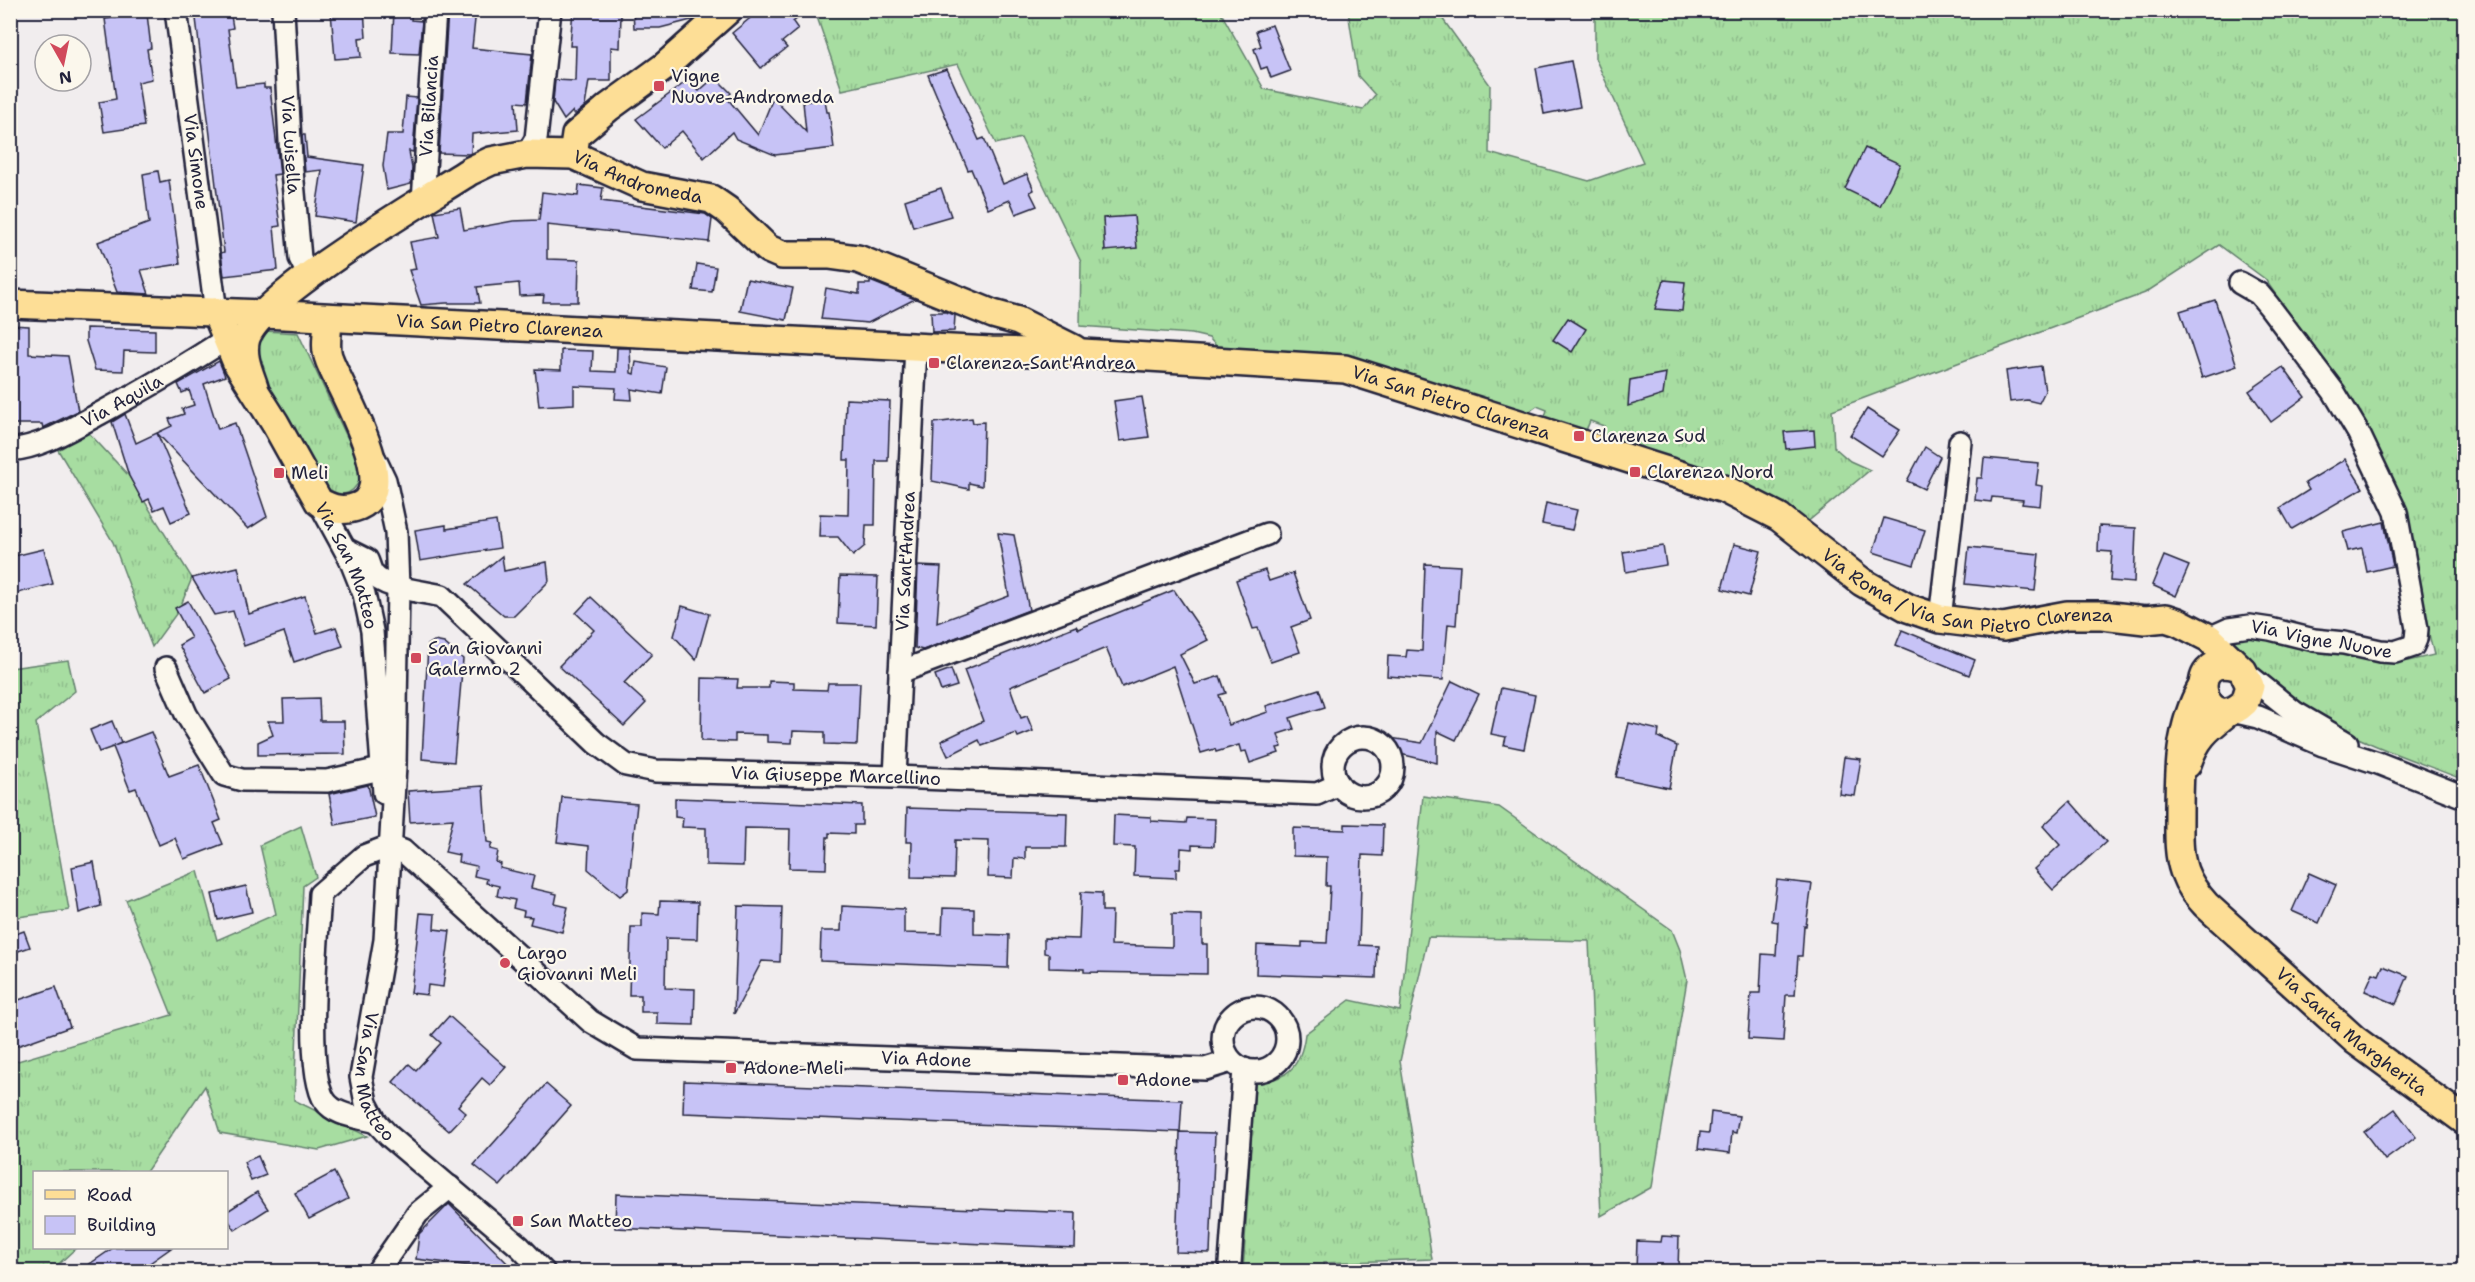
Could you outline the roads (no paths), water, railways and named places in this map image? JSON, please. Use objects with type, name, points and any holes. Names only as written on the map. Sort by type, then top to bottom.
[{"type":"main road","points":[[573,155],[576,135],[609,106],[664,68],[728,10]]},
{"type":"main road","name":"Via Andromeda","points":[[254,387],[244,351],[247,338],[264,314],[309,276],[470,171],[491,162],[527,154],[573,155],[642,186],[711,199],[727,210],[768,249],[782,255],[829,255],[858,259],[993,314],[1018,321],[1083,353]]},
{"type":"main road","name":"Via San Pietro Clarenza","points":[[10,304],[264,314],[991,351],[1083,353],[1345,369],[1724,489],[1779,517],[1800,533]]},
{"type":"main road","name":"Via San Matteo","points":[[216,312],[237,363],[254,387],[320,502]]},
{"type":"main road","points":[[991,351],[998,344],[1001,333],[999,323],[993,314]]},
{"type":"main road","name":"Via San Matteo","points":[[328,318],[327,357],[369,448]]},
{"type":"main road","points":[[320,502],[332,510],[346,510],[360,506],[370,498],[375,483],[369,448]]},
{"type":"main road","name":"Via Roma / Via San Pietro Clarenza","points":[[1800,533],[1862,582],[1908,608],[1940,619],[2003,627],[2067,615],[2102,615],[2145,620]]},
{"type":"main road","points":[[2145,620],[2166,618],[2192,628],[2209,638],[2248,678],[2249,694],[2245,702],[2230,711],[2200,736],[2193,746],[2179,788]]},
{"type":"main road","points":[[2145,620],[2184,637],[2195,646],[2202,658],[2206,702],[2212,707],[2230,711]]},
{"type":"main road","points":[[2204,680],[2220,664],[2240,669]]},
{"type":"main road","name":"Via Santa Margherita","points":[[2204,680],[2192,704],[2180,757],[2179,849],[2191,888],[2206,905],[2355,1040],[2464,1120]]},
{"type":"street","name":"Via Simone","points":[[176,10],[216,312]]},
{"type":"street","name":"Via Luisella","points":[[283,10],[291,160],[300,258],[309,276]]},
{"type":"street","name":"Via Bilancia","points":[[423,202],[435,10]]},
{"type":"street","points":[[527,154],[536,139],[550,10]]},
{"type":"street","name":"Via Vigne Nuove","points":[[2209,638],[2229,629],[2250,626],[2314,640],[2395,652],[2413,646],[2416,639],[2396,512],[2358,432],[2334,392],[2276,315],[2259,294],[2240,283]]},
{"type":"street","name":"Via Aquila","points":[[10,450],[31,448],[78,425],[171,375],[226,339]]},
{"type":"street","name":"Via Sant'Andrea","points":[[895,777],[916,346]]},
{"type":"street","points":[[1940,619],[1960,442]]},
{"type":"street","name":"Via San Matteo","points":[[369,448],[385,480],[391,504],[396,532],[398,588],[388,768],[390,846],[385,940],[361,1077],[366,1103],[376,1122],[388,1136],[520,1247],[544,1272]]},
{"type":"street","name":"Via San Matteo","points":[[320,502],[345,549],[364,594],[372,631],[375,674],[388,768]]},
{"type":"street","points":[[900,672],[1267,534]]},
{"type":"street","points":[[345,549],[368,560],[373,573],[378,578],[398,588],[383,606],[385,663],[375,674]]},
{"type":"street","name":"Via Giuseppe Marcellino","points":[[398,588],[441,596],[596,743],[626,765],[656,771],[895,777],[1317,794],[1339,784]]},
{"type":"street","points":[[166,668],[186,714],[224,775],[242,780],[327,781],[388,768]]},
{"type":"street","points":[[2240,669],[2294,712],[2378,763]]},
{"type":"street","points":[[2230,711],[2258,717],[2323,745],[2378,763],[2464,797]]},
{"type":"street","points":[[376,1122],[335,1111],[326,1102],[321,1092],[313,1044],[320,894],[364,856],[390,846]]},
{"type":"street","name":"Via Adone","points":[[390,846],[403,851],[590,1021],[637,1049],[1204,1069],[1237,1065],[1230,1263]]},
{"type":"street","points":[[377,1272],[418,1213],[450,1187]]},
{"type":"place","name":"Vigne Nuove-Andromeda","points":[[659,86]]},
{"type":"place","name":"Clarenza-Sant'Andrea","points":[[934,363]]},
{"type":"place","name":"Clarenza Sud","points":[[1579,436]]},
{"type":"place","name":"Clarenza Nord","points":[[1635,472]]},
{"type":"place","name":"Meli","points":[[279,473]]},
{"type":"place","name":"San Giovanni Galermo 2","points":[[416,658]]},
{"type":"place","name":"Largo Giovanni Meli","points":[[505,963]]},
{"type":"place","name":"Adone-Meli","points":[[731,1068]]},
{"type":"place","name":"Adone","points":[[1123,1080]]},
{"type":"place","name":"San Matteo","points":[[518,1221]]}]
